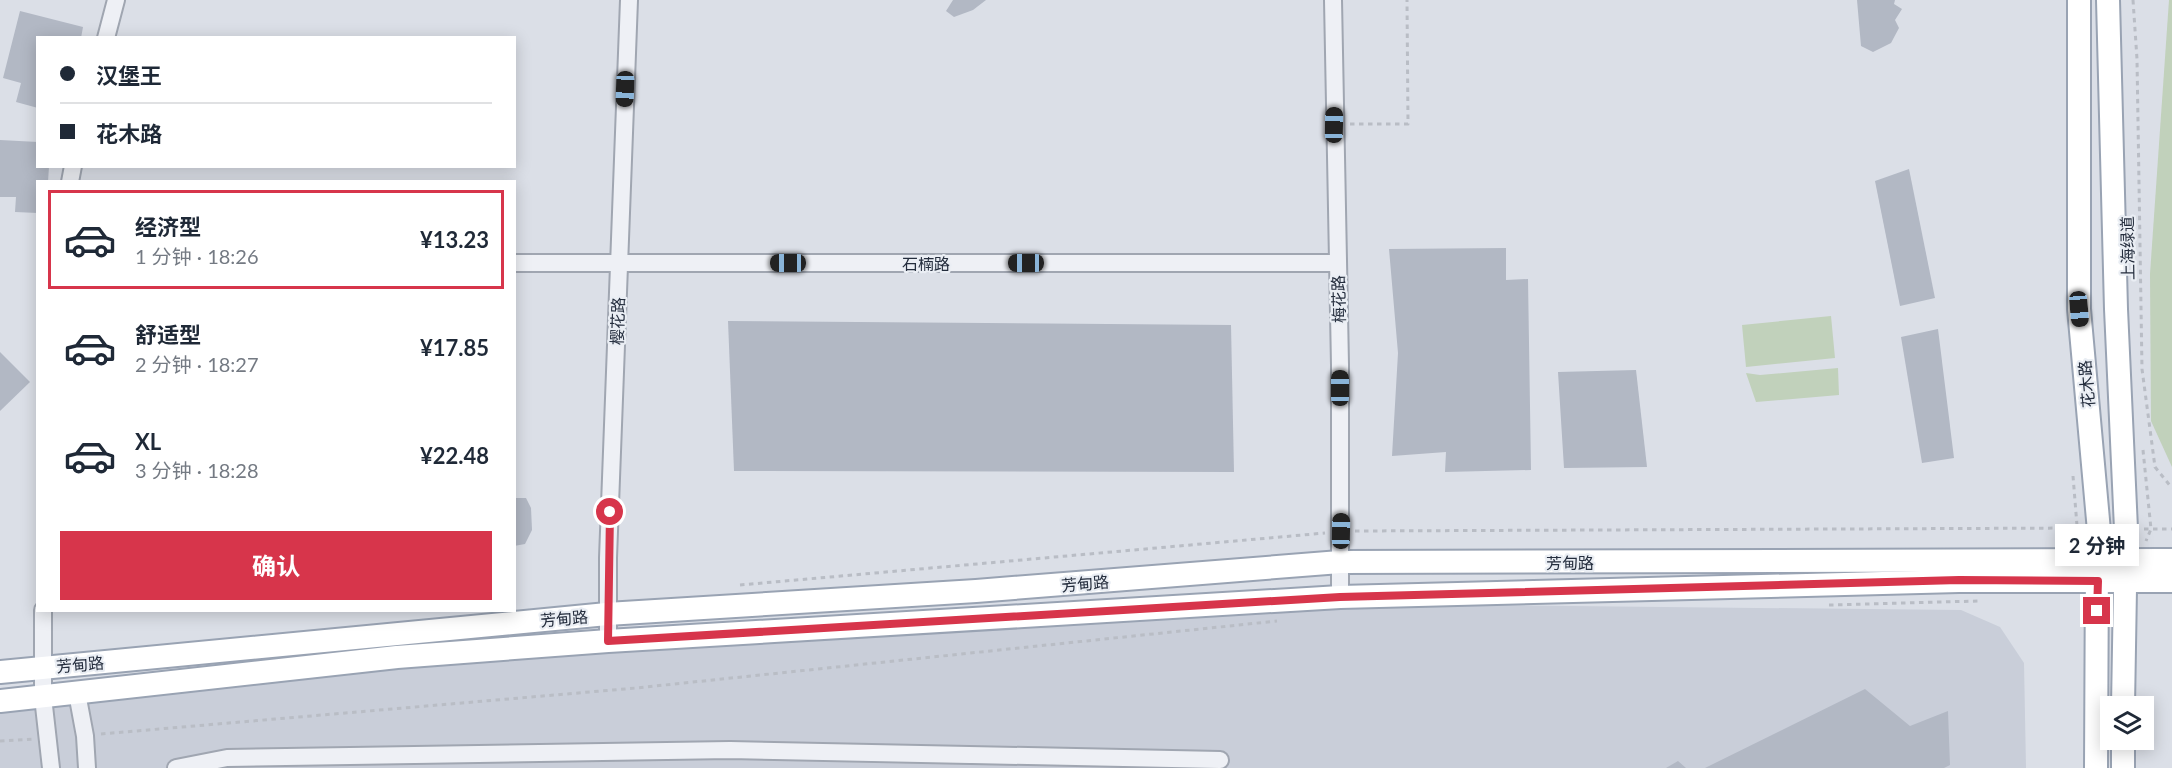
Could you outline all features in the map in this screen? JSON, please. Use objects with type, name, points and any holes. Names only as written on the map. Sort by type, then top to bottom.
[{"type":"main road","name":"花木路","points":[[2079,0],[2079,309],[2099,531],[2096,768]]},
{"type":"main road","name":"花木路","points":[[2108,0],[2125,570],[2123,696]]},
{"type":"main road","name":"芳甸路","points":[[0,672],[607,614],[976,591],[1340,562],[2125,570],[2172,560]]},
{"type":"main road","name":"芳甸路","points":[[0,701],[314,665],[608,641],[1340,597],[1959,580],[2097,570]]},
{"type":"main road","name":"芳甸路","points":[[2125,570],[2172,581]]},
{"type":"main road","points":[[2123,750],[2123,768]]},
{"type":"street","points":[[107,36],[116,0]]},
{"type":"street","name":"樱花路","points":[[608,641],[607,614],[629,0]]},
{"type":"street","name":"梅花路","points":[[1334,0],[1334,125],[1340,365],[1340,597]]},
{"type":"street","name":"石楠路","points":[[516,263],[1337,263]]},
{"type":"street","points":[[43,612],[43,697],[51,768]]},
{"type":"street","points":[[76,693],[85,736],[87,768]]},
{"type":"street","points":[[176,768],[227,758],[730,750],[1220,760]]},
{"type":"path","points":[[1334,125],[1408,124],[1407,0]]},
{"type":"path","name":"上海绿道","points":[[2133,0],[2137,59],[2142,369],[2155,467],[2172,488]]},
{"type":"path","points":[[1820,605],[1985,600]]},
{"type":"path","points":[[85,736],[636,688],[1285,621]]},
{"type":"path","points":[[0,741],[48,738]]},
{"type":"shaded area","points":[[1475,605],[1961,610],[2000,627],[2024,663],[2026,768],[0,768],[0,706],[43,697],[894,625]]},
{"type":"green space","points":[[2169,0],[2172,0],[2172,467],[2151,421],[2150,274]]},
{"type":"green space","points":[[1831,316],[1835,358],[1746,367],[1742,325]]},
{"type":"green space","points":[[1838,368],[1839,395],[1756,402],[1746,373],[1760,375]]},
{"type":"building","points":[[953,0],[986,0],[973,10],[954,17],[946,11]]},
{"type":"building","points":[[1857,0],[1895,0],[1894,4],[1902,9],[1895,20],[1899,28],[1891,43],[1873,52],[1861,46]]},
{"type":"building","points":[[20,11],[83,27],[81,36],[36,36],[36,107],[16,102],[21,83],[3,78]]},
{"type":"building","points":[[0,140],[36,142],[36,168],[49,168],[48,180],[36,180],[36,213],[15,212],[16,197],[0,197]]},
{"type":"building","points":[[1909,169],[1935,298],[1900,306],[1875,181]]},
{"type":"building","points":[[1506,248],[1506,280],[1528,279],[1531,470],[1445,472],[1446,452],[1392,456],[1398,353],[1389,249]]},
{"type":"building","points":[[728,321],[1231,325],[1234,472],[734,471]]},
{"type":"building","points":[[1938,329],[1954,458],[1922,463],[1901,337]]},
{"type":"building","points":[[0,352],[30,382],[0,411]]},
{"type":"building","points":[[1636,370],[1647,467],[1564,468],[1558,372]]},
{"type":"building","points":[[516,498],[526,498],[531,508],[532,530],[525,544],[516,546]]},
{"type":"building","points":[[1865,689],[1910,726],[1948,711],[1950,765],[1944,768],[1705,768]]},
{"type":"building","points":[[1678,761],[1686,768],[1666,768]]},
{"type":"route","points":[[610,512],[608,641],[1340,597],[1959,580],[2098,581],[2097,611]]}]
